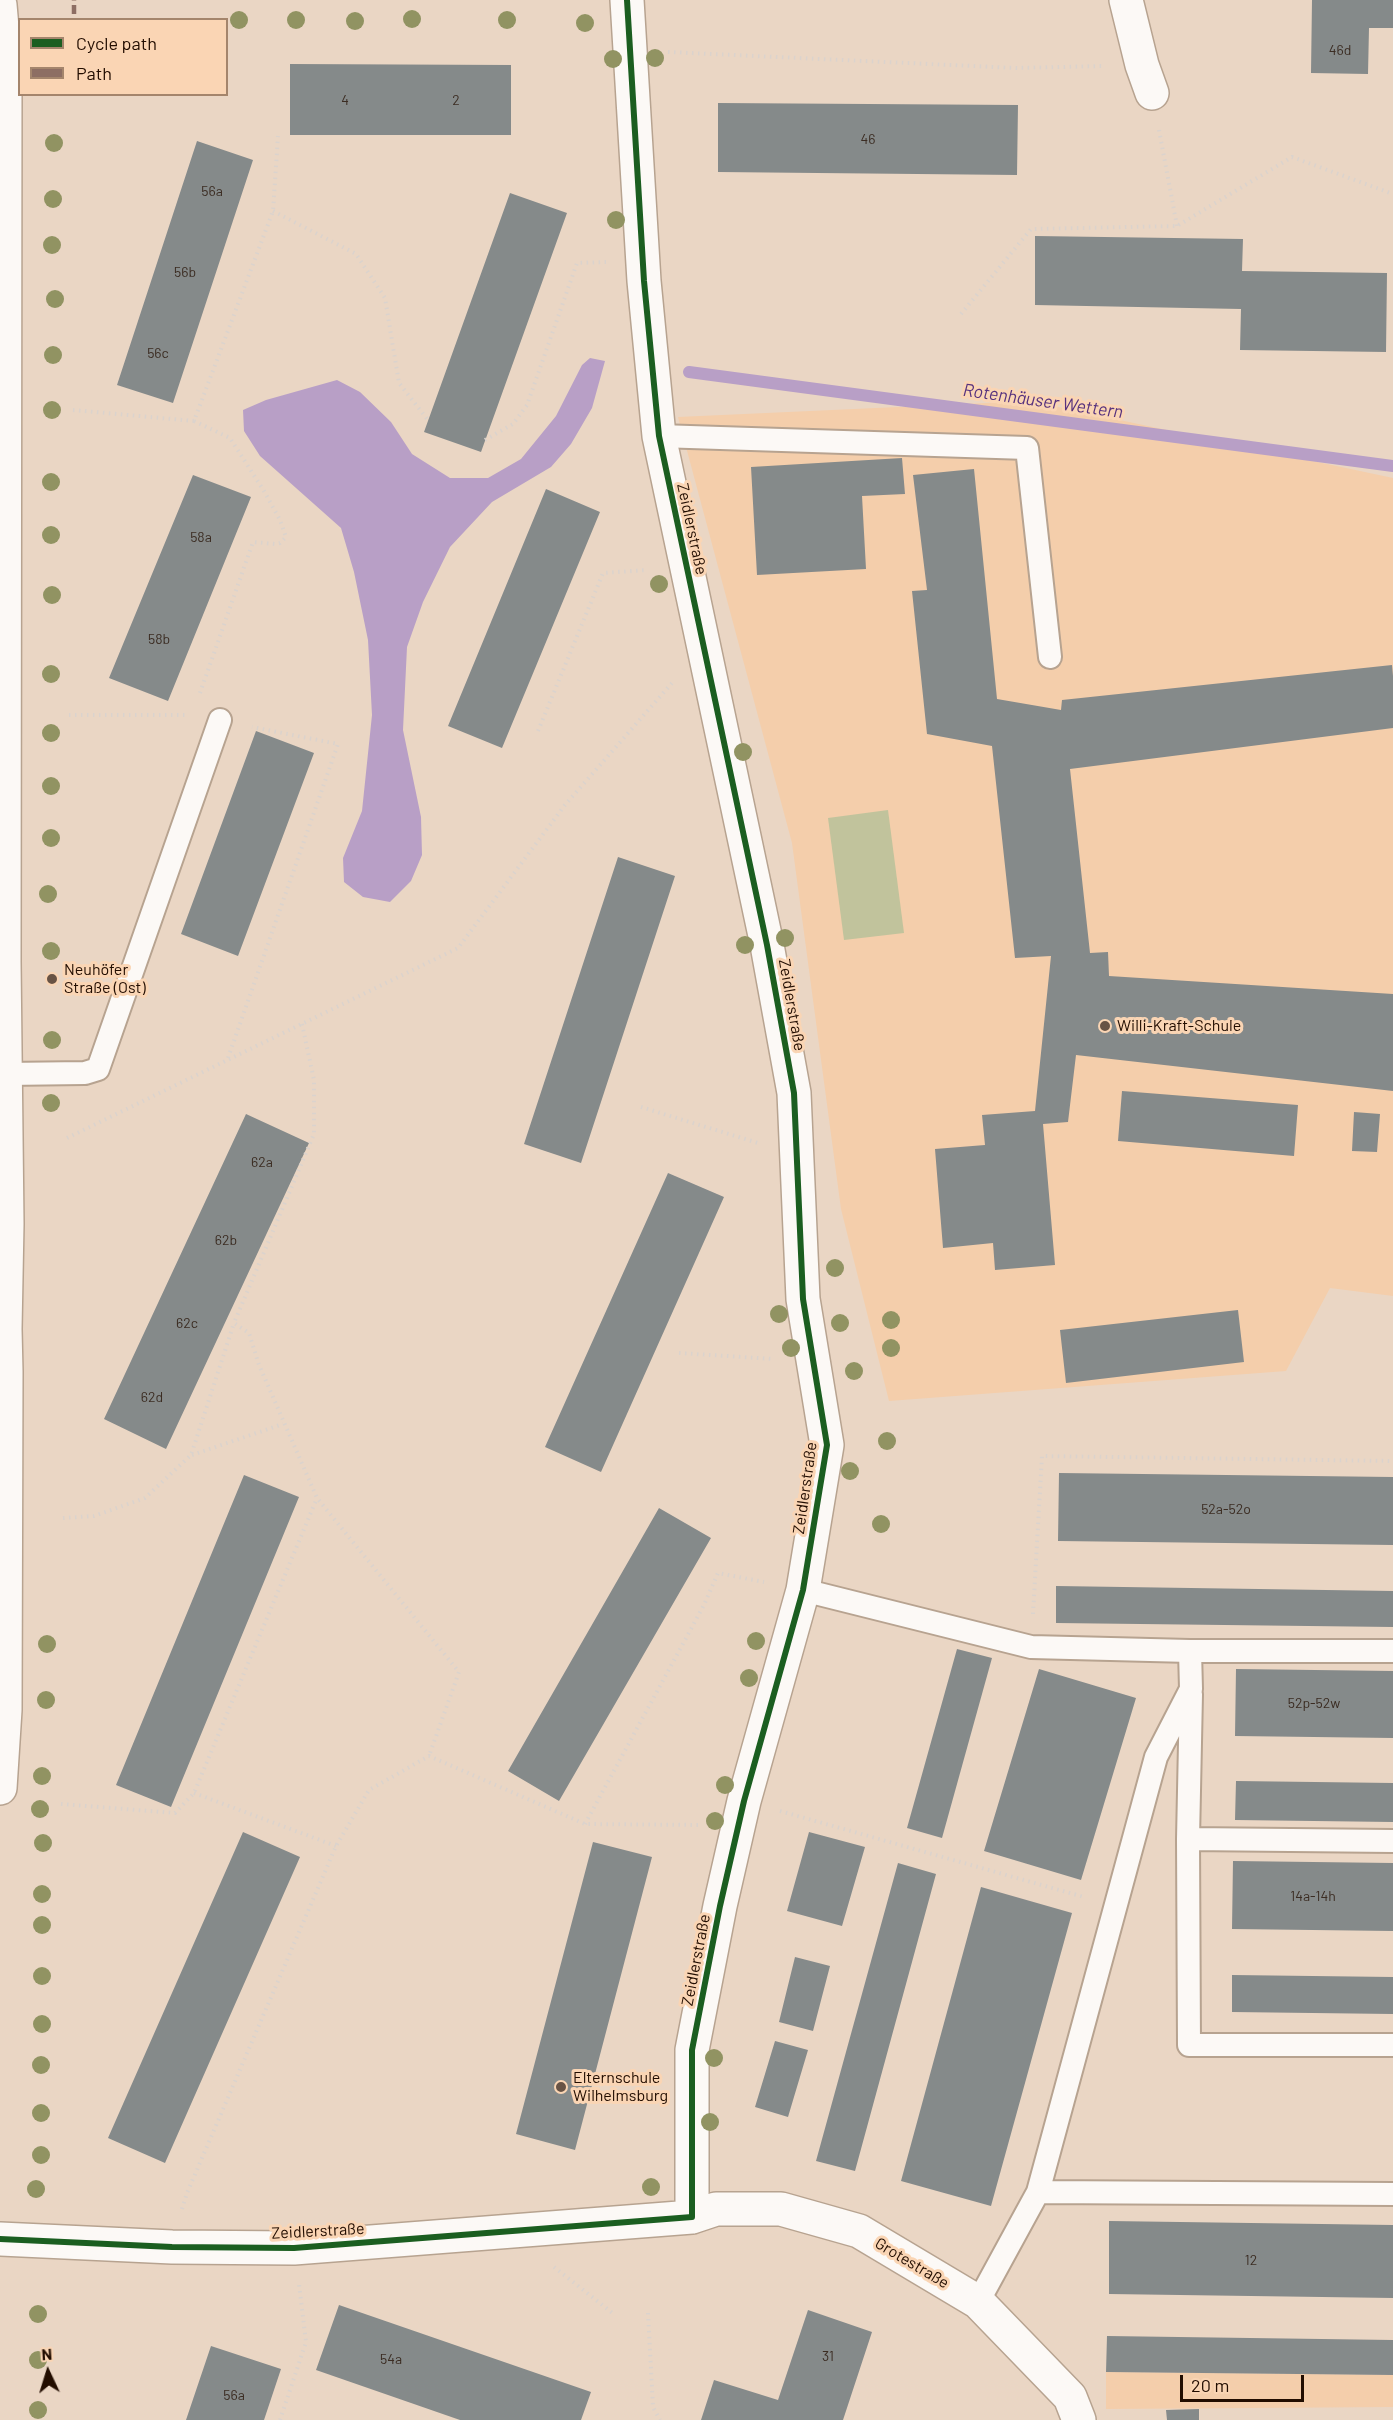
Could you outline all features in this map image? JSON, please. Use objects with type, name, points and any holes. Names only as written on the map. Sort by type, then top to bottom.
[{"type":"street","name":"Zeidlerstraße","points":[[0,2239],[172,2247],[294,2248],[692,2217],[692,2050],[720,1906],[742,1813],[803,1590],[826,1445],[803,1299],[794,1093],[767,945],[659,436],[642,262],[627,0]]},
{"type":"street","points":[[1126,0],[1147,79]]},
{"type":"street","points":[[0,5],[5,62],[3,1224],[6,1372],[5,1710],[0,1788]]},
{"type":"street","name":"Grotestraße","points":[[692,2217],[716,2209],[781,2209],[859,2230],[978,2302],[1070,2397],[1079,2420]]},
{"type":"lane","points":[[659,436],[1027,448],[1050,657]]},
{"type":"lane","points":[[5,1074],[85,1073],[98,1069],[220,720]]},
{"type":"lane","points":[[803,1590],[1031,1647],[1190,1651],[1393,1651]]},
{"type":"lane","points":[[1190,1651],[1189,2045],[1393,2045]]},
{"type":"lane","points":[[978,2302],[1038,2192],[1156,1757],[1191,1689]]},
{"type":"lane","points":[[1188,1839],[1393,1841]]},
{"type":"lane","points":[[1038,2192],[1393,2194]]},
{"type":"path","points":[[631,50],[1016,68],[1147,79],[1177,226]]},
{"type":"path","points":[[194,422],[273,211],[278,136]]},
{"type":"path","points":[[961,314],[1031,229],[1177,226],[1292,157],[1393,194]]},
{"type":"path","points":[[273,211],[356,254],[385,298],[399,383],[428,420]]},
{"type":"path","points":[[485,440],[513,424],[526,405],[577,263],[642,262]]},
{"type":"path","points":[[73,410],[194,422],[230,438],[280,519],[286,537],[280,543],[253,542],[193,715]]},
{"type":"path","points":[[538,731],[603,573],[686,567]]},
{"type":"path","points":[[67,1138],[458,948],[565,805],[703,649]]},
{"type":"path","points":[[69,715],[193,715],[338,744],[228,1058]]},
{"type":"path","points":[[191,1455],[234,1323],[314,1134],[314,1080],[302,1024]]},
{"type":"path","points":[[641,1107],[797,1155]]},
{"type":"path","points":[[172,2247],[187,2193],[336,1846],[369,1790],[429,1756],[459,1672],[317,1498],[283,1424],[259,1365],[249,1333],[234,1323]]},
{"type":"path","points":[[679,1353],[813,1361]]},
{"type":"path","points":[[63,1518],[94,1516],[145,1498],[191,1455],[283,1424]]},
{"type":"path","points":[[1031,1647],[1042,1456],[1393,1461]]},
{"type":"path","points":[[61,1804],[175,1813],[194,1793],[317,1498]]},
{"type":"path","points":[[585,1824],[704,1605],[718,1573],[803,1590]]},
{"type":"path","points":[[429,1756],[585,1824],[742,1813],[1116,1906]]},
{"type":"path","points":[[194,1793],[336,1846]]},
{"type":"path","points":[[280,2420],[306,2342],[294,2248]]},
{"type":"path","points":[[552,2265],[615,2315]]},
{"type":"path","points":[[648,2313],[653,2407],[660,2420]]},
{"type":"shaded area","points":[[590,358],[605,361],[592,408],[571,444],[551,467],[492,502],[450,547],[423,602],[407,647],[403,730],[421,817],[422,855],[411,881],[390,902],[363,897],[344,882],[343,858],[362,811],[372,715],[368,640],[354,572],[341,528],[260,456],[244,431],[243,410],[266,400],[337,380],[360,392],[391,422],[412,454],[450,478],[488,478],[521,459],[556,416],[582,365]]},
{"type":"shaded area","name":"Willi-Kraft-Schule","points":[[1030,401],[1393,478],[1393,1296],[1330,1288],[1286,1371],[889,1401],[841,1209],[792,843],[678,417]]},
{"type":"shaded area","points":[[1106,2372],[1393,2375],[1393,2407],[1106,2409]]},
{"type":"green space","points":[[888,810],[904,933],[844,940],[828,818]]},
{"type":"building","points":[[1312,0],[1393,0],[1393,28],[1369,28],[1368,74],[1311,73]]},
{"type":"building","points":[[290,64],[511,65],[511,135],[290,135]]},
{"type":"building","points":[[718,103],[1018,105],[1017,175],[718,172]]},
{"type":"building","points":[[197,141],[253,160],[173,403],[117,385]]},
{"type":"building","points":[[510,193],[567,213],[481,452],[424,432]]},
{"type":"building","points":[[1035,236],[1243,239],[1242,271],[1387,273],[1386,352],[1240,350],[1241,309],[1035,305]]},
{"type":"building","points":[[902,458],[905,494],[862,496],[866,569],[757,575],[751,467]]},
{"type":"building","points":[[974,469],[997,699],[1061,710],[1062,700],[1392,665],[1393,676],[1393,728],[1070,769],[1090,953],[1108,952],[1109,976],[1393,994],[1393,1091],[1076,1055],[1068,1122],[1043,1124],[1055,1265],[995,1270],[993,1243],[943,1248],[935,1149],[985,1145],[982,1115],[1035,1111],[1051,956],[1015,958],[992,746],[927,734],[912,591],[927,590],[913,475]]},
{"type":"building","points":[[193,475],[251,497],[168,701],[109,678]]},
{"type":"building","points":[[546,489],[600,512],[502,748],[448,726]]},
{"type":"building","points":[[256,731],[314,753],[238,956],[181,934]]},
{"type":"building","points":[[618,857],[675,876],[581,1163],[524,1144]]},
{"type":"building","points":[[1122,1091],[1298,1105],[1294,1156],[1118,1141]]},
{"type":"building","points":[[1354,1112],[1380,1114],[1377,1152],[1352,1151]]},
{"type":"building","points":[[246,1114],[309,1143],[166,1449],[104,1419]]},
{"type":"building","points":[[668,1173],[724,1197],[601,1472],[545,1447]]},
{"type":"building","points":[[1238,1310],[1244,1362],[1066,1383],[1060,1330]]},
{"type":"building","points":[[1059,1473],[1393,1477],[1393,1545],[1058,1541]]},
{"type":"building","points":[[244,1475],[299,1497],[171,1807],[116,1785]]},
{"type":"building","points":[[659,1508],[711,1538],[559,1801],[508,1771]]},
{"type":"building","points":[[1056,1586],[1393,1591],[1393,1627],[1056,1623]]},
{"type":"building","points":[[957,1649],[992,1658],[942,1838],[907,1828]]},
{"type":"building","points":[[1039,1669],[1136,1698],[1081,1880],[984,1851]]},
{"type":"building","points":[[1236,1669],[1393,1671],[1393,1738],[1235,1736]]},
{"type":"building","points":[[1236,1781],[1393,1783],[1393,1822],[1235,1820]]},
{"type":"building","points":[[243,1832],[300,1857],[165,2163],[108,2138]]},
{"type":"building","points":[[809,1832],[865,1847],[842,1926],[787,1911]]},
{"type":"building","points":[[593,1842],[652,1857],[575,2150],[516,2134]]},
{"type":"building","points":[[1233,1861],[1393,1863],[1393,1931],[1232,1929]]},
{"type":"building","points":[[898,1863],[936,1874],[855,2171],[816,2161]]},
{"type":"building","points":[[981,1887],[1072,1913],[991,2206],[901,2181]]},
{"type":"building","points":[[795,1957],[830,1966],[813,2031],[779,2022]]},
{"type":"building","points":[[1232,1975],[1393,1977],[1393,2014],[1232,2012]]},
{"type":"building","points":[[775,2041],[808,2050],[788,2117],[755,2107]]},
{"type":"building","points":[[1109,2221],[1393,2225],[1393,2298],[1109,2294]]},
{"type":"building","points":[[339,2305],[591,2392],[581,2420],[460,2420],[316,2370]]},
{"type":"building","points":[[808,2310],[872,2332],[843,2420],[701,2420],[714,2380],[778,2400]]},
{"type":"building","points":[[1107,2336],[1393,2340],[1393,2375],[1106,2372]]},
{"type":"building","points":[[211,2346],[281,2369],[264,2420],[186,2420]]},
{"type":"building","points":[[1199,2409],[1199,2420],[1167,2420],[1166,2410]]},
{"type":"waterway","name":"Rotenhäuser Wettern","points":[[689,372],[1393,466]]},
{"type":"marked path","points":[[74,0],[74,14]]},
{"type":"cycle path","points":[[0,2239],[172,2247],[294,2248],[692,2217],[692,2050],[720,1906],[744,1801],[803,1590],[827,1445],[803,1299],[794,1093],[767,945],[659,436],[644,281],[627,0]]},
{"type":"place","name":"Neuhöfer Straße (Ost)","points":[[52,979]]},
{"type":"place","name":"Willi-Kraft-Schule","points":[[1105,1026]]},
{"type":"place","name":"Elternschule Wilhelmsburg","points":[[561,2087]]}]
